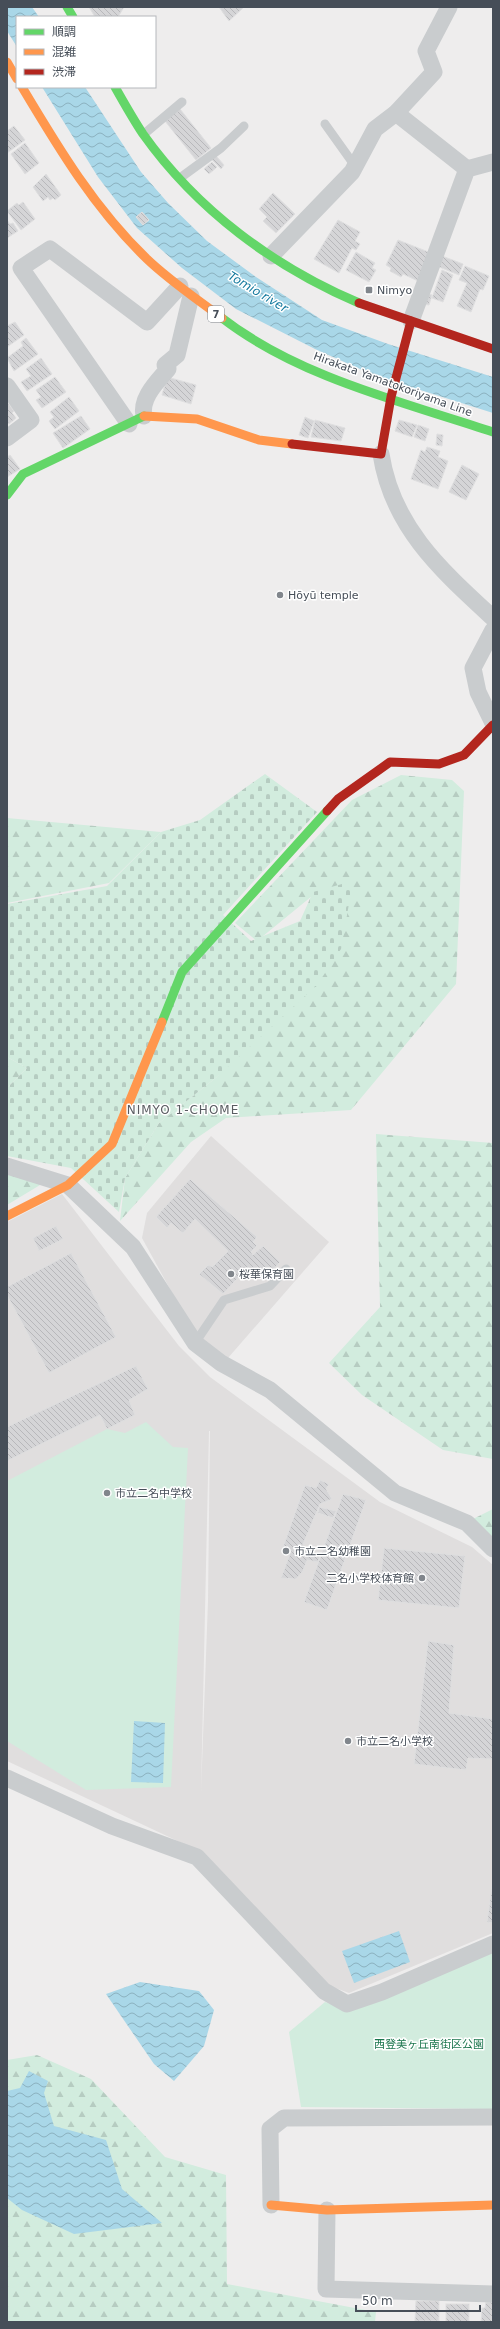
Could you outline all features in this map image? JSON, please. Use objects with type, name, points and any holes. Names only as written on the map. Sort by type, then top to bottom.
[{"type":"street","points":[[67,7],[72,16]]},
{"type":"street","points":[[271,256],[352,172],[375,129],[396,113],[434,72],[426,51],[449,7]]},
{"type":"street","points":[[7,62],[16,76]]},
{"type":"street","name":"Hirakata Yamatokoriyama Line","points":[[23,88],[73,172],[107,217],[148,260],[185,291],[235,328],[286,357],[336,379],[392,393],[493,432]]},
{"type":"street","points":[[117,90],[144,134],[180,178],[227,224],[271,256],[308,278],[409,328],[493,349]]},
{"type":"street","points":[[396,113],[467,169]]},
{"type":"street","points":[[467,169],[493,162]]},
{"type":"street","points":[[467,169],[409,328],[392,393],[381,454],[384,476],[406,526],[447,576],[493,618]]},
{"type":"street","points":[[128,424],[22,268],[50,249],[147,322],[185,291]]},
{"type":"street","points":[[144,416],[142,407],[151,389],[168,369],[164,365],[177,355],[185,291]]},
{"type":"street","points":[[7,386],[31,420],[7,438]]},
{"type":"street","points":[[7,495],[24,474],[144,416],[197,419],[259,440],[381,454]]},
{"type":"street","points":[[7,1216],[68,1185],[112,1144],[182,972],[268,874],[338,800],[390,762],[439,764],[464,755],[493,724],[478,692],[473,668],[493,630]]},
{"type":"street","points":[[7,1166],[68,1185],[133,1247],[196,1343],[221,1363],[270,1390],[395,1494],[467,1523],[493,1549]]},
{"type":"street","points":[[7,1778],[112,1826],[197,1857],[324,1992],[347,2004],[382,1992],[493,1944]]},
{"type":"street","points":[[493,2117],[284,2118],[270,2129],[271,2205],[327,2210],[493,2205]]},
{"type":"street","points":[[327,2210],[326,2289],[493,2294]]},
{"type":"lane","points":[[144,134],[182,102]]},
{"type":"lane","points":[[325,124],[355,166]]},
{"type":"lane","points":[[180,178],[221,148],[244,126]]},
{"type":"lane","points":[[196,1343],[224,1300],[270,1286],[286,1269]]},
{"type":"shaded area","name":"桜華保育園","points":[[211,1136],[329,1242],[228,1358],[198,1340],[142,1238],[147,1213]]},
{"type":"shaded area","points":[[62,1194],[179,1346],[210,1377],[380,1502],[472,1547],[493,1565],[493,1933],[349,1993],[330,1986],[199,1851],[7,1761],[7,1222]],"holes":[[[210,1431],[208,1601],[201,1792]]]},
{"type":"green space","points":[[265,774],[317,812],[223,915],[251,941],[300,921],[313,892],[353,881],[341,949],[317,985],[218,1076],[159,1123],[125,1178],[119,1212],[71,1168],[7,1156],[7,1088],[27,1068],[7,1057],[7,904],[107,886],[161,832],[200,820]]},
{"type":"green space","points":[[401,775],[452,780],[464,791],[456,984],[351,1110],[226,1118],[191,1142],[120,1221],[125,1178],[159,1123],[218,1076],[317,892],[257,941],[235,923],[352,800]]},
{"type":"green space","points":[[7,818],[161,832],[109,883],[7,903]]},
{"type":"green space","points":[[7,1057],[27,1068],[7,1088]]},
{"type":"green space","points":[[376,1134],[493,1143],[493,1459],[443,1450],[362,1395],[329,1363],[380,1307]]},
{"type":"green space","points":[[7,1173],[45,1182],[7,1205]]},
{"type":"green space","points":[[146,1422],[173,1447],[188,1448],[171,1787],[86,1790],[7,1741],[7,1481],[107,1429],[125,1433]]},
{"type":"green space","points":[[493,1509],[493,1543],[469,1521]]},
{"type":"green space","name":"西登美ヶ丘南街区公園","points":[[493,1949],[493,2109],[301,2107],[289,2032],[325,2002],[347,2010]]},
{"type":"green space","points":[[37,2055],[91,2079],[165,2157],[226,2175],[227,2284],[376,2312],[375,2322],[7,2322],[7,2060]]},
{"type":"water","points":[[7,7],[32,7],[38,16],[16,16],[16,45],[7,31]]},
{"type":"water","name":"Tomio river","points":[[43,88],[86,88],[141,172],[168,203],[207,241],[256,277],[322,320],[388,344],[493,377],[493,413],[376,376],[315,349],[236,309],[182,268],[137,228],[98,177]]},
{"type":"water","points":[[134,1721],[165,1723],[163,1783],[131,1782]]},
{"type":"water","points":[[399,1931],[410,1962],[354,1983],[342,1951]]},
{"type":"water","points":[[140,1982],[199,1991],[214,2010],[204,2046],[174,2081],[154,2064],[106,1994]]},
{"type":"water","points":[[29,2071],[48,2081],[44,2093],[54,2126],[106,2140],[122,2189],[162,2223],[74,2234],[22,2210],[7,2198],[7,2091],[20,2088]]},
{"type":"building","points":[[89,7],[124,7],[119,16],[94,16]]},
{"type":"building","points":[[219,7],[244,7],[229,21]]},
{"type":"building","points":[[180,109],[211,148],[196,160],[165,121]]},
{"type":"building","points":[[14,126],[25,140],[7,153],[7,131]]},
{"type":"building","points":[[25,143],[39,163],[25,174],[11,154]]},
{"type":"building","points":[[216,156],[224,165],[221,169],[212,160]]},
{"type":"building","points":[[212,162],[217,167],[209,174],[204,169]]},
{"type":"building","points":[[46,174],[61,195],[55,200],[53,198],[50,200],[48,197],[43,201],[33,187]]},
{"type":"building","points":[[273,193],[295,214],[276,233],[263,221],[267,217],[259,209]]},
{"type":"building","points":[[23,202],[35,219],[21,230],[7,211],[17,203],[19,205]]},
{"type":"building","points":[[142,212],[149,220],[143,225],[136,217]]},
{"type":"building","points":[[7,220],[10,224],[13,223],[18,231],[7,238]]},
{"type":"building","points":[[338,220],[360,232],[355,241],[360,244],[356,250],[352,248],[339,273],[314,259]]},
{"type":"building","points":[[398,240],[431,253],[418,281],[403,274],[401,277],[390,271],[391,268],[386,265]]},
{"type":"building","points":[[356,252],[375,263],[372,268],[376,270],[369,282],[346,270]]},
{"type":"building","points":[[442,256],[463,264],[459,275],[437,266]]},
{"type":"building","points":[[465,266],[489,276],[483,290],[480,289],[471,312],[457,306],[467,283],[459,280]]},
{"type":"building","points":[[442,270],[453,275],[443,302],[432,298]]},
{"type":"building","points":[[425,293],[432,295],[429,305],[422,304]]},
{"type":"building","points":[[15,322],[24,335],[7,347],[7,326]]},
{"type":"building","points":[[26,338],[38,354],[14,371],[7,358],[23,346],[21,342]]},
{"type":"building","points":[[41,358],[52,374],[27,391],[21,382],[31,376],[26,369]]},
{"type":"building","points":[[55,377],[66,392],[42,408],[36,400],[41,397],[36,390]]},
{"type":"building","points":[[167,377],[196,385],[191,404],[162,395]]},
{"type":"building","points":[[69,397],[79,411],[55,429],[49,421],[54,417],[50,412]]},
{"type":"building","points":[[7,402],[14,411],[12,413],[16,418],[9,424],[7,421]]},
{"type":"building","points":[[81,416],[90,429],[63,448],[53,433]]},
{"type":"building","points":[[305,417],[314,421],[308,438],[299,435]]},
{"type":"building","points":[[315,420],[345,428],[341,441],[311,437]]},
{"type":"building","points":[[399,420],[417,425],[412,437],[395,431]]},
{"type":"building","points":[[418,425],[429,429],[425,441],[414,437]]},
{"type":"building","points":[[437,434],[443,435],[442,446],[436,445]]},
{"type":"building","points":[[427,447],[440,451],[438,457],[448,461],[438,489],[411,479],[421,450],[425,452]]},
{"type":"building","points":[[10,455],[20,469],[7,477],[7,457]]},
{"type":"building","points":[[462,465],[479,474],[466,500],[449,492]]},
{"type":"building","points":[[190,1179],[257,1237],[253,1242],[257,1246],[251,1252],[253,1255],[263,1246],[280,1262],[263,1281],[248,1267],[223,1294],[199,1274],[208,1265],[212,1267],[228,1251],[195,1219],[183,1233],[171,1223],[167,1228],[156,1217]]},
{"type":"building","points":[[56,1226],[63,1239],[39,1251],[33,1238]]},
{"type":"building","points":[[71,1253],[116,1337],[49,1373],[7,1295],[7,1287]]},
{"type":"building","points":[[136,1366],[148,1389],[129,1400],[135,1415],[107,1429],[100,1415],[7,1461],[7,1427]]},
{"type":"building","points":[[320,1480],[329,1484],[326,1489],[332,1499],[320,1504],[301,1549],[320,1556],[318,1562],[307,1560],[303,1571],[296,1579],[281,1578],[291,1551],[282,1550],[305,1485],[316,1488]]},
{"type":"building","points":[[343,1494],[366,1500],[327,1610],[304,1602]]},
{"type":"building","points":[[319,1507],[336,1511],[333,1518],[318,1513]]},
{"type":"building","name":"二名小学校体育館","points":[[384,1548],[465,1556],[459,1608],[378,1600]]},
{"type":"building","points":[[428,1641],[454,1645],[449,1713],[493,1719],[493,1759],[468,1758],[466,1770],[414,1764]]},
{"type":"building","points":[[493,1885],[493,1923],[487,1922]]},
{"type":"building","points":[[416,2301],[439,2301],[439,2321],[415,2321]]},
{"type":"building","points":[[486,2302],[493,2302],[493,2322],[481,2322],[482,2308],[485,2308]]},
{"type":"building","points":[[446,2304],[469,2304],[469,2322],[446,2322]]},
{"type":"traffic: fast","points":[[67,7],[72,16]]},
{"type":"traffic: fast","points":[[116,88],[143,134],[164,162],[188,187],[239,234],[297,272],[328,289],[359,303]]},
{"type":"traffic: fast","points":[[222,318],[252,339],[317,372],[352,386],[493,432]]},
{"type":"traffic: fast","points":[[7,495],[23,474],[144,416]]},
{"type":"traffic: fast","points":[[162,1022],[182,972],[327,811]]},
{"type":"traffic: slow","points":[[7,62],[16,77]]},
{"type":"traffic: slow","points":[[23,88],[79,178],[94,199],[128,240],[147,259],[174,282],[222,318]]},
{"type":"traffic: slow","points":[[144,416],[197,419],[259,440],[292,444]]},
{"type":"traffic: slow","points":[[7,1216],[68,1185],[112,1144],[162,1022]]},
{"type":"traffic: slow","points":[[271,2205],[327,2210],[493,2205]]},
{"type":"traffic: jam","points":[[359,303],[493,349]]},
{"type":"traffic: jam","points":[[292,444],[381,454],[391,397],[411,321]]},
{"type":"traffic: jam","points":[[327,811],[338,799],[390,762],[439,764],[464,755],[493,725]]},
{"type":"place","name":"Nimyo","points":[[369,290]]},
{"type":"place","name":"Hōyū temple","points":[[280,595]]},
{"type":"place","name":"桜華保育園","points":[[231,1274]]},
{"type":"place","name":"市立二名中学校","points":[[107,1493]]},
{"type":"place","name":"市立二名幼稚園","points":[[286,1551]]},
{"type":"place","name":"二名小学校体育館","points":[[422,1578]]},
{"type":"place","name":"市立二名小学校","points":[[348,1741]]},
{"type":"district","name":"NIMYO 1-CHOME","points":[[183,1110]]}]
